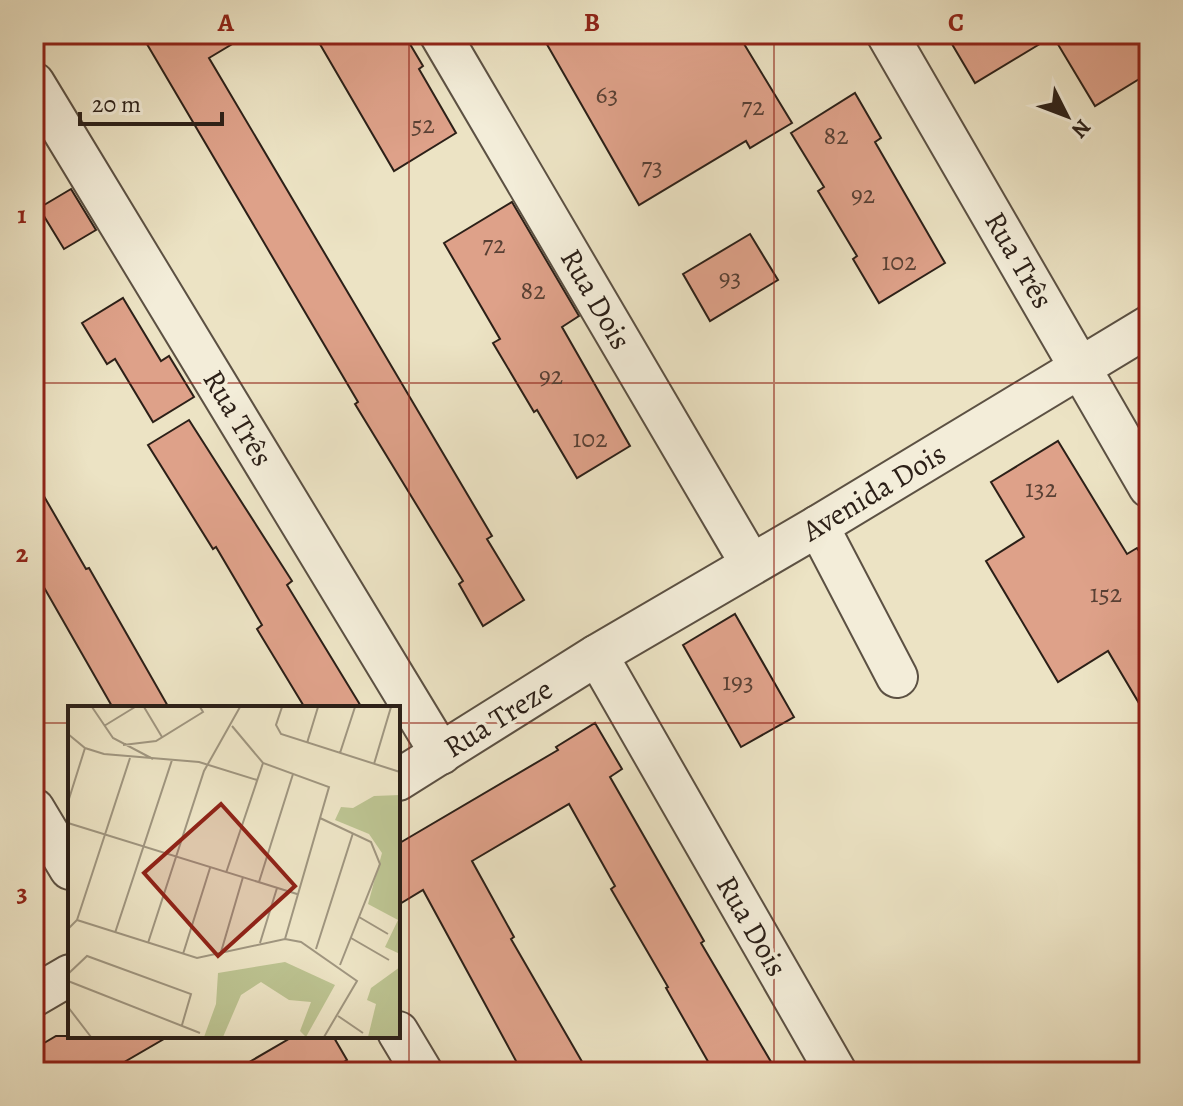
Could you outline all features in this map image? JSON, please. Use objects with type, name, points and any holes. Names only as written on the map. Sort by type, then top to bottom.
[{"type":"street","name":"Rua Dois","points":[[440,34],[751,564]]},
{"type":"street","name":"Rua Três","points":[[887,34],[1149,487]]},
{"type":"street","name":"Rua Três","points":[[34,83],[441,754]]},
{"type":"street","name":"Avenida Dois","points":[[597,655],[1149,326]]},
{"type":"street","points":[[818,526],[897,677]]},
{"type":"street","name":"Rua Dois","points":[[597,655],[836,1072]]},
{"type":"street","name":"Rua Treze","points":[[400,779],[597,655]]},
{"type":"street","points":[[34,809],[68,866]]},
{"type":"street","points":[[34,996],[68,976]]},
{"type":"street","points":[[400,1035],[422,1072]]},
{"type":"building","points":[[141,34],[249,34],[209,58],[492,536],[487,539],[524,600],[483,626],[459,584],[463,581],[355,404],[358,402]]},
{"type":"building","points":[[314,34],[404,34],[423,66],[419,69],[456,133],[394,171]]},
{"type":"building","points":[[541,34],[738,34],[792,123],[750,148],[746,141],[639,205]]},
{"type":"building","points":[[946,34],[1149,34],[1149,73],[1095,106],[1053,36],[975,83]]},
{"type":"building","points":[[855,93],[881,138],[875,142],[945,263],[879,303],[853,259],[857,256],[818,191],[824,187],[791,133]]},
{"type":"building","points":[[71,189],[96,230],[64,249],[39,208]]},
{"type":"building","points":[[512,202],[579,316],[562,327],[630,446],[577,478],[493,343],[500,339],[444,243]]},
{"type":"building","points":[[750,234],[778,280],[710,321],[683,274]]},
{"type":"building","points":[[123,298],[161,361],[169,356],[194,397],[153,422],[115,359],[107,364],[82,323]]},
{"type":"building","points":[[189,420],[292,581],[287,585],[361,706],[304,706],[257,629],[262,625],[216,547],[213,549],[148,445]]},
{"type":"building","points":[[1058,441],[1127,554],[1137,548],[1149,567],[1149,720],[1108,651],[1058,682],[986,561],[1024,537],[991,482]]},
{"type":"building","points":[[34,479],[168,706],[112,706],[34,570]]},
{"type":"building","points":[[735,614],[794,717],[741,747],[683,645]]},
{"type":"building","points":[[595,723],[622,769],[610,777],[704,941],[701,943],[777,1072],[714,1072],[611,889],[615,886],[569,804],[472,861],[514,937],[511,939],[588,1072],[522,1072],[423,890],[400,904],[400,843],[558,750],[556,747]]},
{"type":"building","points":[[56,1036],[166,1038],[107,1072],[34,1072],[34,1049]]},
{"type":"building","points":[[291,1038],[334,1038],[347,1060],[327,1072],[232,1072]]}]
